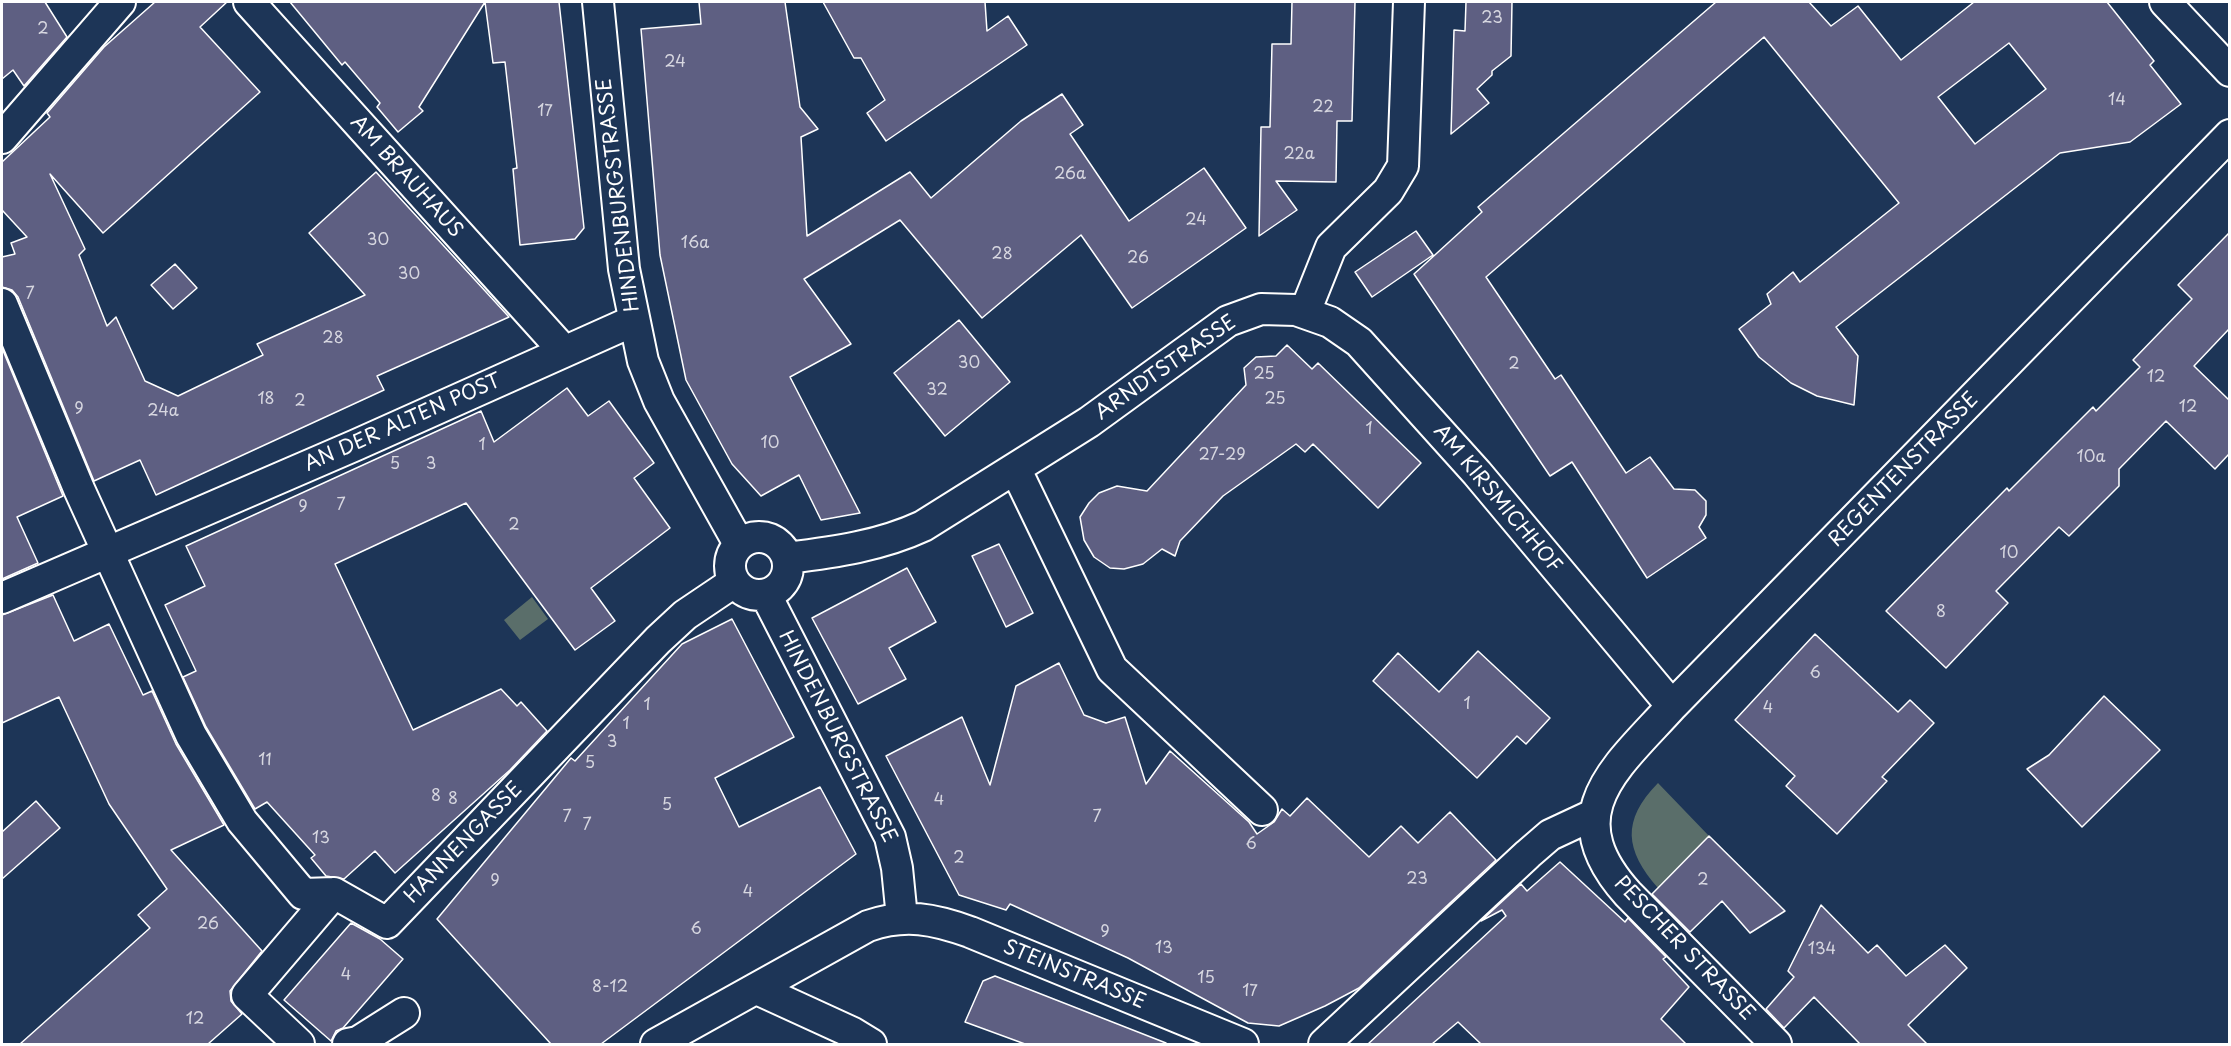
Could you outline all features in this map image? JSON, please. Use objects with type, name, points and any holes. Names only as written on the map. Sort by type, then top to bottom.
[{"type":"street","points":[[2,138],[120,2]]},
{"type":"street","name":"AM BRAUHAUS","points":[[249,2],[564,351]]},
{"type":"street","name":"HINDENBURGSTRASSE","points":[[598,2],[622,258],[633,321],[643,361],[659,401],[740,544]]},
{"type":"street","points":[[1305,312],[1331,247],[1388,191],[1402,166],[1408,2]]},
{"type":"street","points":[[2165,2],[2229,71]]},
{"type":"street","name":"REGENTENSTRASSE","points":[[1595,814],[1603,787],[1672,706],[2229,135]]},
{"type":"street","points":[[2,304],[79,489],[138,614],[181,715],[242,820],[303,894],[334,893]]},
{"type":"street","name":"ARNDTSTRASSE","points":[[788,558],[842,551],[902,536],[1016,470],[1089,422],[1228,321],[1261,309],[1287,308],[1305,312]]},
{"type":"street","name":"AM KIRSMICHHOF","points":[[1305,312],[1330,322],[1359,342],[1477,473],[1672,706]]},
{"type":"street","name":"AN DER ALTEN POST","points":[[2,598],[46,577],[173,525],[633,321]]},
{"type":"street","points":[[1016,470],[1112,669],[1262,810]]},
{"type":"street","points":[[762,536],[773,540],[783,548],[788,558],[787,577],[775,591],[766,595],[748,594],[734,582],[730,562],[740,544],[750,538],[762,536]]},
{"type":"street","name":"HANNENGASSE","points":[[334,893],[387,923],[658,640],[685,615],[734,582]]},
{"type":"street","name":"HINDENBURGSTRASSE","points":[[766,595],[890,837],[897,868],[902,918]]},
{"type":"street","points":[[1324,1044],[1550,835],[1595,814]]},
{"type":"street","name":"PESCHER STRASSE","points":[[1595,814],[1595,838],[1604,861],[1615,879],[1776,1044]]},
{"type":"street","points":[[299,1044],[247,995],[334,893]]},
{"type":"street","name":"STEINSTRASSE","points":[[656,1044],[868,926],[902,918],[936,921],[970,932],[1243,1044]]},
{"type":"street","points":[[757,988],[853,1033],[871,1044]]},
{"type":"street","points":[[348,1044],[358,1042],[404,1013]]},
{"type":"green space","points":[[532,597],[548,619],[520,640],[504,620]]},
{"type":"green space","points":[[1658,783],[1709,836],[1658,888],[1639,861],[1632,836],[1633,823],[1638,810]]},
{"type":"building","points":[[2,2],[45,2],[67,37],[24,86],[13,70],[2,79]]},
{"type":"building","points":[[155,2],[227,2],[200,27],[260,92],[103,233],[50,174],[85,249],[79,255],[107,326],[116,317],[145,381],[178,396],[263,355],[257,344],[365,295],[309,233],[376,172],[509,317],[377,376],[384,390],[156,495],[140,460],[94,481],[18,297],[12,290],[2,287],[2,257],[15,254],[11,243],[27,237],[2,210],[2,162],[50,117],[47,113],[104,47]]},
{"type":"building","points":[[290,2],[485,2],[419,107],[423,111],[398,132],[377,107],[380,103],[345,62],[342,65]]},
{"type":"building","points":[[485,2],[559,2],[584,228],[575,239],[520,245],[513,169],[517,168],[505,62],[493,63]]},
{"type":"building","points":[[699,2],[785,2],[800,107],[818,129],[801,137],[807,236],[910,172],[931,198],[1021,121],[1062,94],[1083,125],[1070,134],[1129,221],[1204,168],[1246,228],[1132,308],[1081,235],[982,318],[900,220],[804,279],[851,344],[790,377],[860,513],[821,520],[799,475],[761,496],[732,464],[686,380],[660,255],[641,29],[701,24]]},
{"type":"building","points":[[823,2],[985,2],[987,31],[1008,16],[1027,45],[886,141],[867,113],[885,100],[861,58],[854,58]]},
{"type":"building","points":[[1292,2],[1355,2],[1352,121],[1337,121],[1336,182],[1276,181],[1297,210],[1259,236],[1261,127],[1270,127],[1272,44],[1291,44]]},
{"type":"building","points":[[1466,2],[1512,2],[1511,56],[1492,71],[1492,75],[1477,89],[1489,103],[1451,134],[1454,30],[1465,31]]},
{"type":"building","points":[[1716,2],[1809,2],[1831,26],[1858,6],[1901,60],[1974,2],[2107,2],[2154,61],[2150,65],[2181,104],[2130,142],[2060,153],[1836,327],[1858,356],[1854,405],[1817,396],[1791,383],[1759,357],[1739,329],[1771,304],[1767,294],[1793,272],[1800,282],[1899,203],[1764,37],[1486,277],[1555,379],[1561,375],[1626,473],[1650,457],[1674,489],[1695,490],[1706,501],[1706,515],[1699,527],[1706,538],[1647,578],[1572,462],[1550,476],[1414,274],[1482,212],[1478,207]],"holes":[[[2009,43],[2046,89],[1975,144],[1938,97]]]},
{"type":"building","points":[[1416,231],[1433,255],[1372,297],[1355,272]]},
{"type":"building","points":[[2229,233],[2229,329],[2194,366],[2229,400],[2229,454],[2215,469],[2166,421],[2119,469],[2119,486],[2069,536],[2059,527],[1996,591],[2008,603],[1946,668],[1886,611],[2007,488],[2009,491],[2093,407],[2096,411],[2140,367],[2133,360],[2192,299],[2178,285]]},
{"type":"building","points":[[175,264],[197,288],[173,309],[151,285]]},
{"type":"building","points":[[959,320],[1010,382],[945,436],[894,373]]},
{"type":"building","points":[[1287,345],[1312,369],[1318,363],[1421,463],[1378,508],[1313,444],[1305,452],[1296,444],[1223,496],[1180,541],[1175,556],[1162,549],[1143,564],[1124,569],[1110,568],[1094,557],[1084,540],[1080,517],[1089,503],[1099,493],[1117,486],[1147,491],[1246,385],[1244,368],[1256,357],[1276,356]]},
{"type":"building","points":[[2,348],[63,496],[17,517],[38,563],[2,579]]},
{"type":"building","points":[[567,388],[588,416],[609,401],[654,463],[634,478],[670,528],[591,588],[615,621],[575,650],[466,503],[335,564],[413,730],[501,689],[517,706],[521,702],[547,731],[510,770],[395,873],[375,851],[344,879],[326,876],[311,858],[315,855],[267,802],[255,809],[206,727],[183,677],[196,671],[165,605],[205,586],[186,546],[481,411],[494,442]]},
{"type":"building","points":[[999,544],[1033,613],[1006,627],[972,556]]},
{"type":"building","points":[[907,568],[936,622],[889,648],[906,679],[858,704],[812,618]]},
{"type":"building","points":[[53,595],[74,641],[109,624],[143,695],[152,691],[176,744],[224,825],[171,850],[262,951],[230,991],[231,1001],[242,1014],[208,1044],[20,1044],[150,928],[138,915],[167,889],[109,804],[59,697],[2,723],[2,615]]},
{"type":"building","points":[[732,619],[794,737],[715,778],[739,827],[820,787],[856,854],[601,1044],[551,1044],[437,919],[571,758],[575,761],[682,644]]},
{"type":"building","points":[[1815,634],[1898,712],[1910,700],[1934,723],[1882,777],[1887,781],[1837,834],[1786,786],[1795,776],[1735,720]]},
{"type":"building","points":[[1478,651],[1550,718],[1526,744],[1517,736],[1477,778],[1373,681],[1398,653],[1439,692]]},
{"type":"building","points":[[1059,663],[1084,715],[1106,723],[1125,717],[1146,784],[1170,751],[1249,822],[1257,834],[1274,822],[1282,809],[1290,816],[1307,798],[1369,857],[1401,826],[1418,843],[1450,812],[1496,860],[1359,988],[1279,1026],[1248,1023],[1128,958],[1010,904],[1006,910],[959,895],[886,756],[962,717],[990,785],[1016,686]]},
{"type":"building","points":[[2104,696],[2160,750],[2082,827],[2027,769],[2049,755]]},
{"type":"building","points":[[36,801],[60,828],[2,879],[2,832]]},
{"type":"building","points":[[1709,836],[1785,911],[1750,933],[1722,901],[1690,932],[1652,894]]},
{"type":"building","points":[[1560,862],[1625,922],[1628,918],[1666,957],[1663,959],[1689,987],[1661,1019],[1686,1044],[1481,1044],[1458,1022],[1432,1044],[1368,1044],[1506,916],[1502,910],[1481,921],[1521,884],[1527,891]]},
{"type":"building","points":[[1821,905],[1868,953],[1877,945],[1906,976],[1945,945],[1967,968],[1908,1025],[1927,1044],[1860,1044],[1814,997],[1784,1028],[1766,1009],[1794,977],[1788,971]]},
{"type":"building","points":[[351,923],[380,939],[403,959],[343,1028],[336,1031],[331,1041],[284,1000]]},
{"type":"building","points":[[995,976],[1166,1044],[1025,1044],[965,1022],[983,981]]}]
